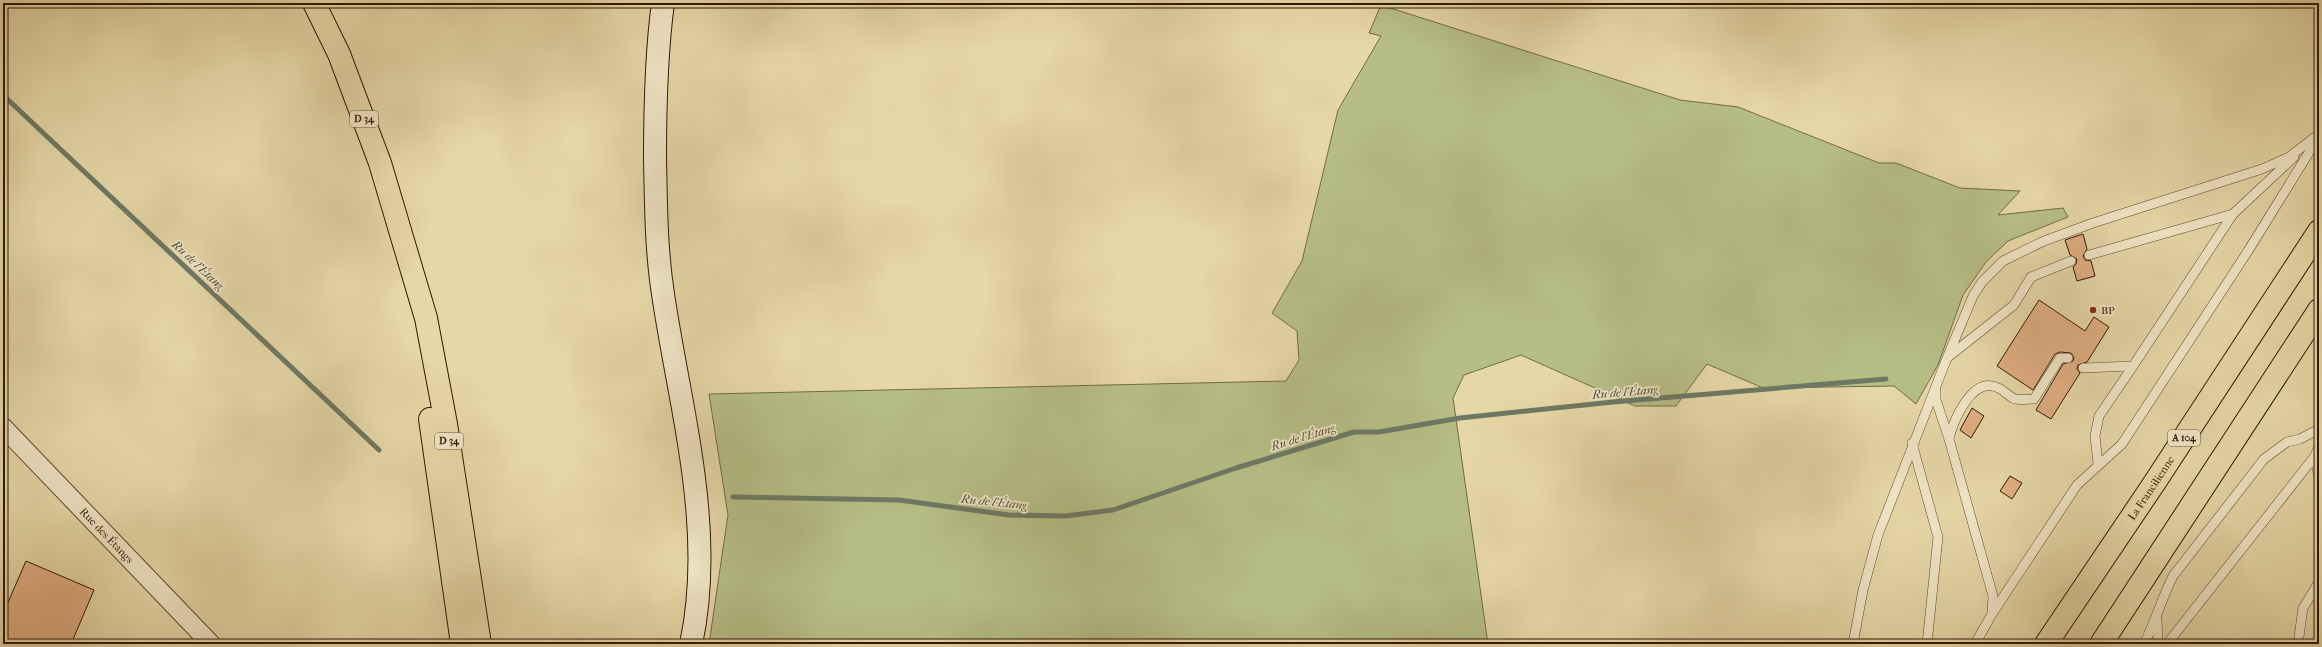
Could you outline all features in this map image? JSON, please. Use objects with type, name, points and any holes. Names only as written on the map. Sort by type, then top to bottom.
[{"type":"main road","name":"D 34","points":[[314,3],[339,54],[380,163],[426,318],[446,424],[480,644]]},
{"type":"main road","points":[[663,3],[659,30],[655,122],[656,213],[663,292],[699,520],[701,560],[697,616],[691,644]]},
{"type":"main road","name":"La Francilienne","points":[[2046,644],[2155,482],[2319,231]]},
{"type":"main road","name":"D 34","points":[[402,240],[462,644]]},
{"type":"main road","points":[[2102,644],[2319,310]]},
{"type":"street","name":"Rue des Étangs","points":[[3,427],[211,644]]},
{"type":"lane","points":[[2098,464],[2095,436],[2099,416],[2233,214],[2319,135]]},
{"type":"lane","points":[[1853,644],[1863,590],[1878,535],[1912,443],[1973,296],[1992,270],[2003,261],[2044,241],[2086,225],[2262,169],[2289,157],[2319,135]]},
{"type":"lane","points":[[1976,644],[1992,614],[2077,485],[2098,464],[2122,444],[2248,251],[2319,135]]},
{"type":"lane","points":[[2089,255],[2233,214]]},
{"type":"lane","points":[[1947,358],[2014,305],[2031,277],[2071,261]]},
{"type":"lane","points":[[1949,439],[1953,423],[1975,389],[1987,385],[1996,387],[2015,399],[2034,399],[2060,358],[2068,358]]},
{"type":"lane","points":[[2083,368],[2133,366]]},
{"type":"lane","points":[[1936,386],[1936,400],[1949,439],[1993,596],[1992,614]]},
{"type":"lane","points":[[2144,644],[2157,618],[2163,596],[2173,576],[2264,459],[2287,442],[2300,439],[2319,429]]},
{"type":"lane","points":[[1912,443],[1938,537],[1927,644]]},
{"type":"lane","points":[[2167,644],[2315,456],[2319,446]]},
{"type":"lane","points":[[2315,456],[2319,479]]},
{"type":"lane","points":[[2298,644],[2303,608],[2319,582]]},
{"type":"lane","points":[[2157,618],[2158,644]]},
{"type":"green space","points":[[1381,5],[1680,100],[1738,107],[1879,163],[1896,163],[1960,188],[2020,191],[1998,215],[2063,208],[2068,217],[2008,241],[1986,262],[1963,295],[1938,365],[1916,404],[1894,386],[1763,388],[1707,364],[1676,406],[1635,406],[1521,355],[1464,375],[1453,398],[1488,644],[709,644],[728,515],[709,394],[1286,381],[1299,360],[1297,331],[1272,313],[1302,261],[1338,110],[1381,36],[1369,33]]},
{"type":"building","points":[[2083,234],[2087,249],[2083,256],[2085,260],[2091,261],[2095,276],[2077,281],[2073,267],[2076,264],[2077,259],[2070,255],[2065,240]]},
{"type":"building","points":[[2039,300],[2085,331],[2094,317],[2109,327],[2087,362],[2078,365],[2077,369],[2080,373],[2051,419],[2036,410],[2063,364],[2073,361],[2074,358],[2071,353],[2060,352],[2055,354],[2033,390],[1997,366]]},
{"type":"building","points":[[1972,408],[1984,416],[1971,438],[1960,430]]},
{"type":"building","points":[[2010,476],[2022,483],[2012,499],[2000,491]]},
{"type":"building","points":[[26,561],[94,590],[71,644],[3,644],[3,614]]},
{"type":"waterway","name":"Ru de l'Étang","points":[[3,95],[379,450]]},
{"type":"waterway","name":"Ru de l'Étang","points":[[733,497],[899,500],[1009,515],[1065,516],[1113,510],[1236,468],[1354,432],[1379,432],[1460,418],[1613,402],[1886,379]]},
{"type":"place","name":"BP","points":[[2093,310]]}]
